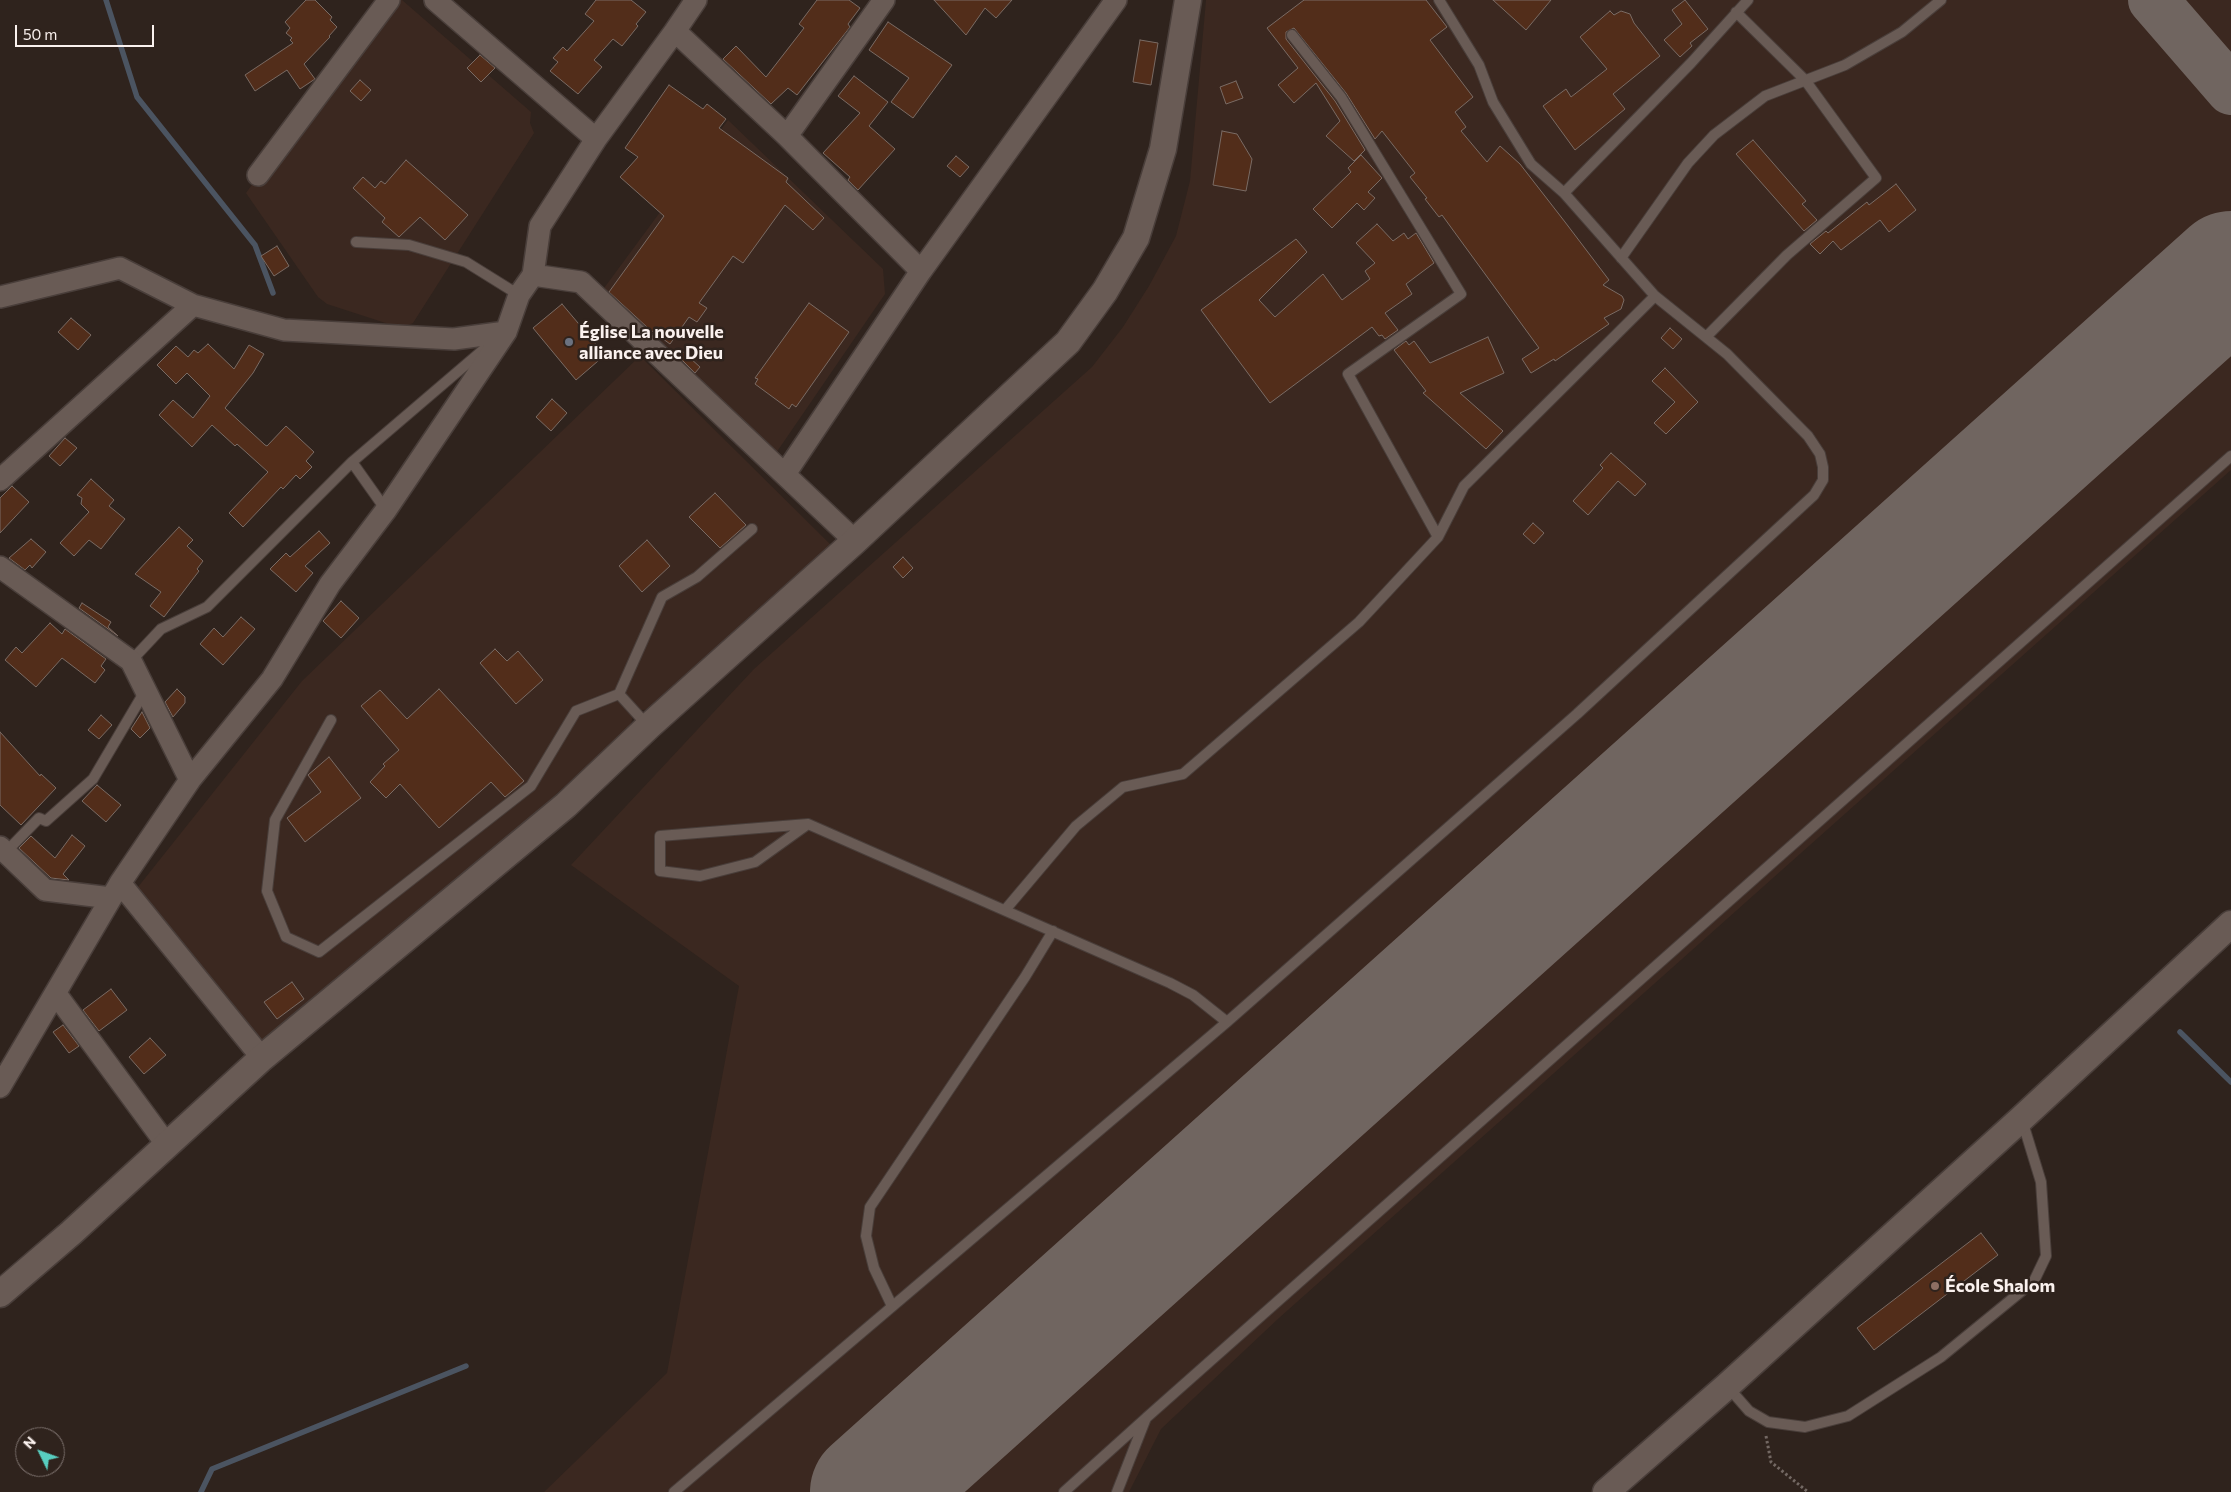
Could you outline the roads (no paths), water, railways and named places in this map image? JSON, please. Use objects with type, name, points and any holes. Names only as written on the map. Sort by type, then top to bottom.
[{"type":"street","points":[[258,175],[389,0]]},
{"type":"street","points":[[435,0],[596,139]]},
{"type":"street","points":[[0,1085],[56,994],[115,891],[190,780],[272,679],[330,584],[386,510],[506,332],[519,296],[533,275],[540,226],[596,139],[696,0]]},
{"type":"street","points":[[787,136],[884,0]]},
{"type":"street","points":[[785,474],[921,270],[1116,0]]},
{"type":"street","points":[[0,1294],[72,1233],[262,1058],[566,806],[649,726],[855,541],[1068,342],[1105,291],[1136,238],[1163,148],[1188,0]]},
{"type":"street","points":[[675,31],[787,136],[921,270]]},
{"type":"street","points":[[0,297],[120,268],[193,305],[284,330],[454,339],[506,332]]},
{"type":"street","points":[[533,275],[581,282],[855,541]]},
{"type":"street","points":[[0,480],[193,305]]},
{"type":"street","points":[[0,567],[131,661],[190,780]]},
{"type":"street","points":[[2,853],[45,890],[115,891],[262,1058]]},
{"type":"street","points":[[1606,1492],[1727,1386],[2021,1119],[2231,924]]},
{"type":"street","points":[[56,994],[167,1144]]},
{"type":"lane","points":[[674,1492],[1227,1022],[1577,714],[1814,495],[1823,480],[1820,454],[1808,436],[1727,354],[1655,296],[1564,193],[1531,164],[1493,102],[1479,65],[1440,0]]},
{"type":"lane","points":[[1564,193],[1691,63],[1748,0]]},
{"type":"lane","points":[[1621,258],[1683,170],[1714,135],[1765,96],[1845,65],[1902,32],[1941,0]]},
{"type":"lane","points":[[1706,336],[1787,254],[1876,178],[1805,80],[1736,12]]},
{"type":"lane","points":[[1292,35],[1341,97],[1461,294],[1348,374],[1438,537]]},
{"type":"lane","points":[[356,242],[409,245],[466,262],[519,296]]},
{"type":"lane","points":[[1005,910],[1076,826],[1123,787],[1182,774],[1359,622],[1438,537],[1464,486],[1655,296]]},
{"type":"lane","points":[[131,661],[161,629],[207,607],[352,462],[462,366],[506,332]]},
{"type":"lane","points":[[1064,1492],[2231,456]]},
{"type":"lane","points":[[352,462],[386,510]]},
{"type":"lane","points":[[331,720],[275,820],[267,891],[286,937],[319,952],[531,786],[576,711],[619,694],[662,597],[697,577],[752,529]]},
{"type":"lane","points":[[2,853],[39,818],[46,821],[93,779],[146,689]]},
{"type":"lane","points":[[619,694],[649,726]]},
{"type":"lane","points":[[808,824],[755,862],[700,876],[660,871],[660,836],[808,824],[1170,983],[1193,995],[1227,1022]]},
{"type":"lane","points":[[892,1306],[874,1268],[866,1236],[870,1207],[1025,977],[1053,931]]},
{"type":"lane","points":[[1727,1386],[1749,1411],[1768,1422],[1806,1427],[1848,1416],[1941,1357],[2034,1281],[2046,1256],[2041,1182],[2021,1119]]},
{"type":"lane","points":[[1117,1492],[1146,1418]]},
{"type":"waterway","points":[[106,0],[137,97],[255,245],[273,293]]},
{"type":"waterway","points":[[2180,1032],[2231,1082]]},
{"type":"waterway","points":[[201,1492],[212,1469],[466,1366]]},
{"type":"place","name":"Église La nouvelle alliance avec Dieu","points":[[569,342]]},
{"type":"place","name":"École Shalom","points":[[1935,1286]]}]
